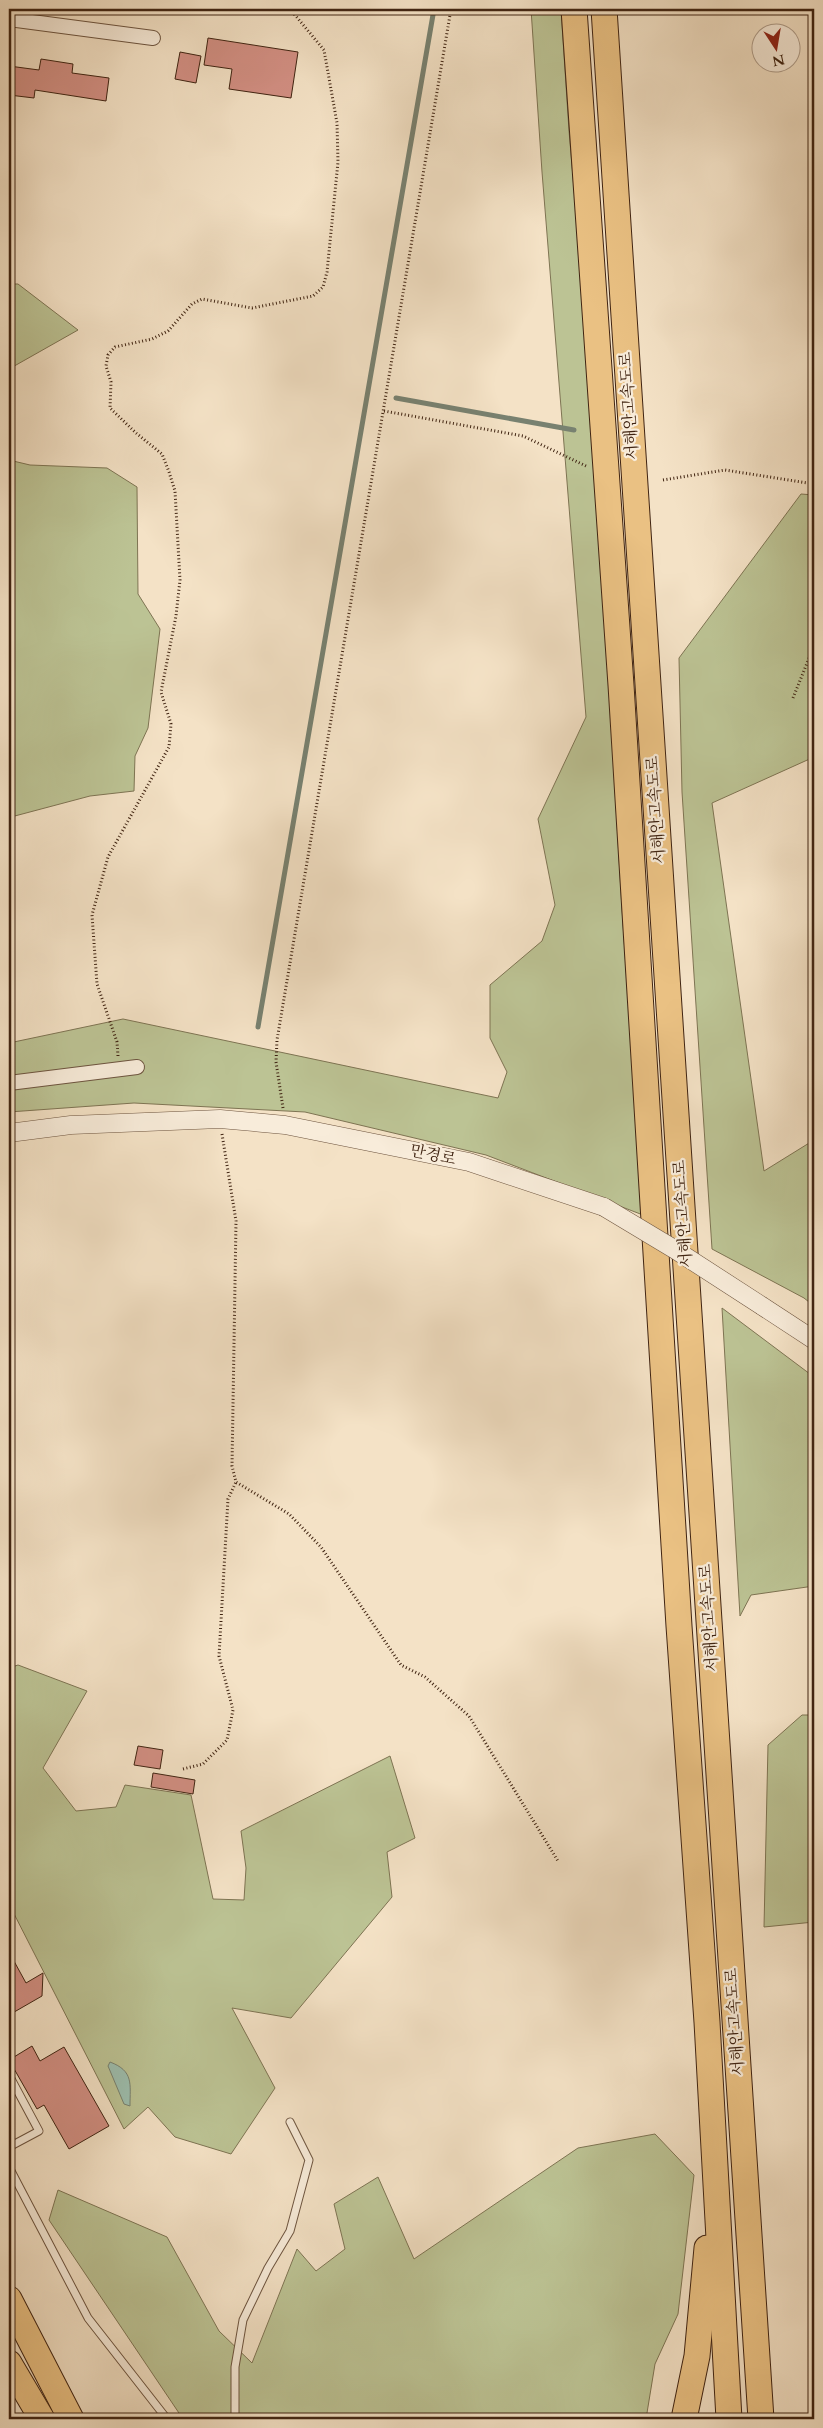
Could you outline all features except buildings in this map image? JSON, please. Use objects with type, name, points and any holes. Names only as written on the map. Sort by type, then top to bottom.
[{"type":"highway","name":"서해안고속도로","points":[[574,9],[620,675],[679,1626],[715,2161],[729,2419]]},
{"type":"highway","name":"서해안고속도로","points":[[604,9],[761,2419]]},
{"type":"highway","points":[[684,2419],[698,2356],[715,2161]]},
{"type":"highway","points":[[9,2299],[71,2419]]},
{"type":"highway","points":[[9,2363],[42,2419]]},
{"type":"street","points":[[9,19],[153,38]]},
{"type":"street","points":[[9,1083],[137,1067]]},
{"type":"street","name":"만경로","points":[[9,1132],[71,1125],[220,1119],[285,1124],[469,1162],[604,1207],[674,1249],[814,1340]]},
{"type":"lane","points":[[9,2075],[39,2131],[9,2147]]},
{"type":"lane","points":[[235,2419],[235,2368],[243,2320],[268,2268],[290,2231],[309,2160],[290,2122]]},
{"type":"lane","points":[[9,2167],[88,2318],[167,2419]]},
{"type":"path","points":[[120,1069],[117,1042],[97,984],[92,915],[108,857],[169,746],[171,724],[161,692],[176,616],[180,580],[175,491],[169,472],[162,454],[110,408],[111,382],[106,366],[108,355],[115,347],[152,339],[168,331],[192,304],[202,299],[211,299],[252,308],[313,296],[323,287],[327,272],[338,162],[337,123],[324,50],[290,9]]},
{"type":"path","points":[[285,1124],[276,1062],[276,1040],[451,9]]},
{"type":"path","points":[[384,411],[523,436],[586,466]]},
{"type":"path","points":[[663,480],[725,470],[814,484]]},
{"type":"path","points":[[793,698],[814,646]]},
{"type":"path","points":[[183,1769],[203,1764],[227,1740],[233,1710],[219,1656],[228,1499],[236,1482],[232,1466],[236,1221],[220,1119]]},
{"type":"path","points":[[236,1482],[289,1514],[321,1547],[401,1665],[425,1677],[440,1688],[469,1716],[558,1861]]},
{"type":"shaded area","points":[[531,9],[561,9],[569,131],[593,407],[622,909],[643,1215],[486,1155],[305,1112],[134,1103],[9,1112],[9,1043],[123,1019],[498,1098],[507,1072],[490,1038],[490,985],[542,941],[555,905],[538,819],[586,717],[542,172]]},
{"type":"shaded area","points":[[9,284],[18,284],[78,330],[9,369]]},
{"type":"shaded area","points":[[9,460],[30,465],[107,468],[137,487],[138,594],[160,629],[148,728],[135,756],[134,791],[90,796],[11,817],[9,816]]},
{"type":"shaded area","points":[[801,494],[814,495],[814,634],[812,638],[814,635],[814,757],[712,803],[764,1171],[814,1140],[814,1306],[804,1298],[712,1249],[682,792],[679,658]]},
{"type":"shaded area","points":[[722,1308],[814,1377],[814,1586],[751,1595],[740,1616]]},
{"type":"shaded area","points":[[18,1665],[87,1691],[43,1768],[76,1811],[116,1807],[125,1785],[191,1795],[213,1899],[244,1900],[246,1868],[241,1831],[390,1756],[415,1838],[387,1852],[392,1897],[291,2018],[232,2008],[275,2088],[231,2154],[175,2137],[148,2107],[124,2129],[9,1904],[9,1668]]},
{"type":"shaded area","points":[[802,1715],[814,1715],[814,1922],[764,1927],[768,1745]]},
{"type":"shaded area","points":[[110,2062],[127,2074],[130,2085],[130,2106],[124,2104],[108,2066]]},
{"type":"shaded area","points":[[655,2134],[694,2175],[678,2314],[655,2364],[646,2419],[183,2419],[49,2220],[58,2190],[167,2237],[219,2331],[252,2363],[297,2249],[316,2271],[345,2249],[334,2204],[378,2177],[414,2259],[578,2148]]},
{"type":"waterway","points":[[258,1027],[434,9]]},
{"type":"waterway","points":[[396,398],[574,430]]}]
